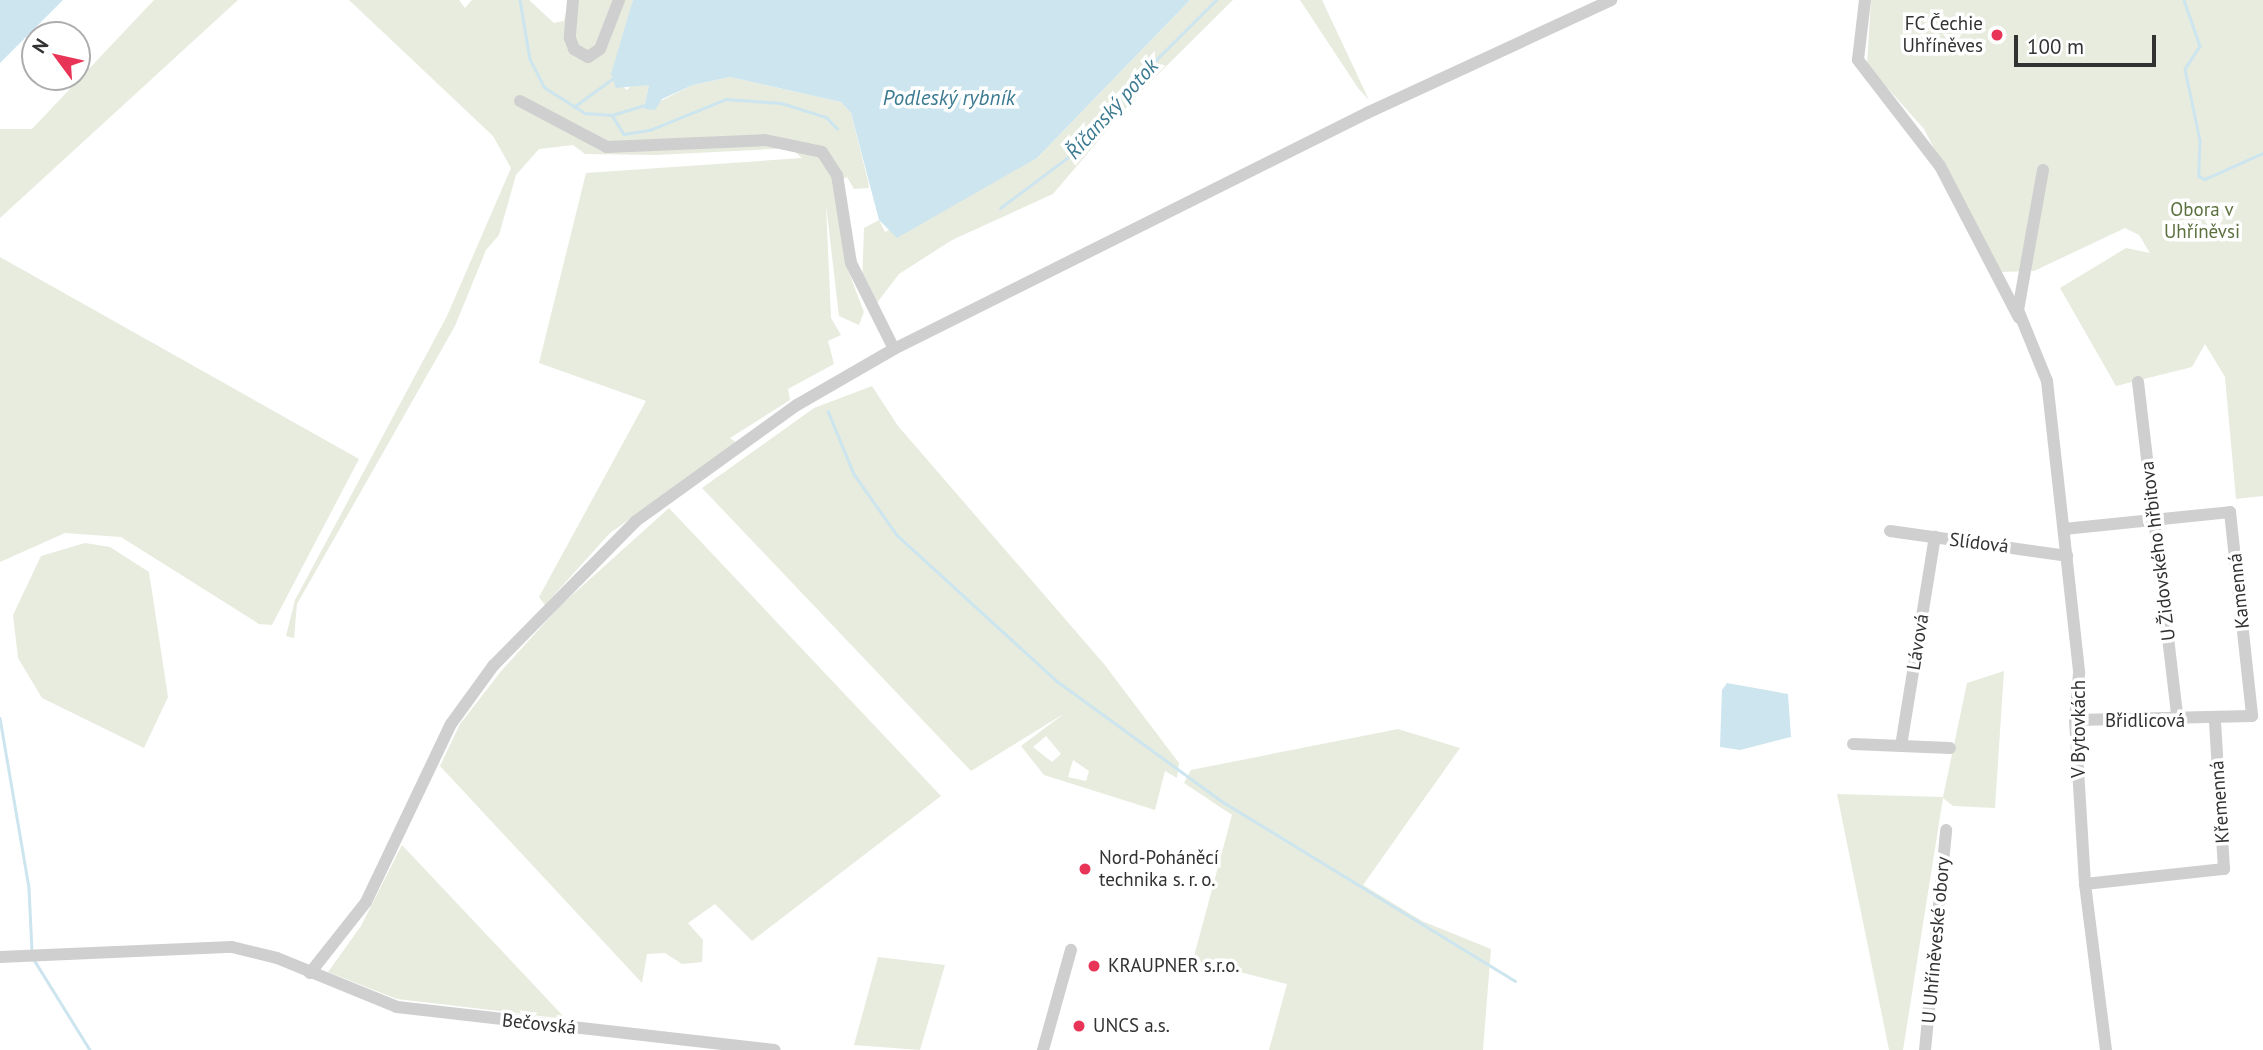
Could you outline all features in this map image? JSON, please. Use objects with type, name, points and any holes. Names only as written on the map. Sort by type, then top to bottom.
[{"type":"street","points":[[573,0],[574,49],[583,57],[597,54],[620,0]]},
{"type":"street","points":[[310,973],[366,902],[452,724],[493,666],[577,575],[636,521],[797,405],[894,349],[1367,113],[1611,0]]},
{"type":"street","name":"V Bytovkách","points":[[1865,0],[1858,60],[1940,166],[1993,276],[2020,319],[2047,381],[2079,673],[2075,720],[2085,884],[2106,1050]]},
{"type":"street","points":[[520,101],[607,147],[765,140],[822,152],[837,175],[851,263],[894,349]]},
{"type":"street","points":[[2020,319],[2022,279],[2043,170]]},
{"type":"street","points":[[1993,276],[2022,279]]},
{"type":"street","name":"U Židovského hřbitova","points":[[2138,382],[2178,721]]},
{"type":"street","name":"Kamenná","points":[[2155,519],[2230,512],[2252,716],[2215,720]]},
{"type":"street","points":[[2064,530],[2155,519]]},
{"type":"street","name":"Slídová","points":[[1891,531],[2067,556]]},
{"type":"street","name":"Lávová","points":[[1901,746],[1935,537]]},
{"type":"street","name":"Břidlicová","points":[[2075,720],[2215,720]]},
{"type":"street","name":"Křemenná","points":[[2085,884],[2224,869],[2215,720]]},
{"type":"street","points":[[1853,744],[1950,748]]},
{"type":"street","name":"U Uhříněveské obory","points":[[1925,1050],[1946,830]]},
{"type":"street","name":"Bečovská","points":[[0,957],[232,947],[407,1009],[775,1050]]},
{"type":"street","points":[[1043,1050],[1071,950]]},
{"type":"green space","points":[[154,0],[238,0],[0,218],[0,129],[32,129],[68,91],[91,91],[91,67]]},
{"type":"green space","points":[[349,0],[459,0],[465,8],[472,0],[529,0],[554,23],[564,21],[569,0],[633,0],[612,78],[627,90],[634,82],[649,85],[644,109],[693,85],[730,77],[841,102],[851,113],[869,188],[854,189],[847,177],[835,183],[846,265],[864,312],[859,325],[839,316],[826,205],[831,318],[841,335],[828,341],[834,364],[788,389],[790,400],[730,438],[737,443],[610,533],[545,605],[539,597],[646,401],[539,363],[586,173],[802,158],[791,148],[656,155],[585,154],[573,145],[539,149],[516,175],[499,235],[486,250],[455,326],[297,604],[294,638],[286,636],[295,600],[447,316],[511,168],[493,136]]},
{"type":"green space","points":[[1190,0],[1233,0],[1138,94],[1053,194],[952,240],[899,274],[873,308],[862,287],[864,228],[879,220],[885,232],[1037,158]]},
{"type":"green space","points":[[1300,0],[1322,0],[1369,100],[1358,88]]},
{"type":"green space","name":"Obora v Uhříněvsi","points":[[1871,0],[2263,0],[2263,496],[2236,499],[2225,377],[2205,344],[2192,367],[2116,386],[2060,288],[2126,248],[2150,253],[2139,235],[2125,228],[2034,271],[1998,272],[1924,129],[1867,65]]},
{"type":"green space","points":[[0,257],[359,459],[272,625],[259,624],[121,537],[65,533],[0,562]]},
{"type":"green space","points":[[872,386],[898,426],[1104,664],[1179,763],[1177,778],[1165,771],[1155,810],[1044,775],[1021,746],[1065,713],[971,771],[702,488],[814,408]],"holes":[[[1046,736],[1061,754],[1052,762],[1033,747]],[[1073,760],[1089,771],[1086,781],[1068,777]]]},
{"type":"green space","points":[[669,508],[941,796],[752,941],[715,904],[688,923],[703,940],[702,962],[682,964],[665,953],[647,954],[642,983],[440,766],[460,724],[502,670],[560,606]]},
{"type":"green space","points":[[85,543],[110,547],[149,572],[168,697],[144,748],[42,698],[18,658],[13,615],[41,556]]},
{"type":"green space","points":[[2004,671],[1995,808],[1953,806],[1943,798],[1903,1050],[1889,1050],[1837,794],[1943,797],[1967,683]]},
{"type":"green space","points":[[1398,729],[1460,748],[1363,885],[1422,921],[1491,949],[1483,1050],[1269,1050],[1287,984],[1193,960],[1232,815],[1184,783],[1191,770]]},
{"type":"green space","points":[[402,845],[566,1019],[397,999],[328,972],[361,926]]},
{"type":"green space","points":[[878,957],[945,965],[920,1050],[854,1045]]},
{"type":"water","points":[[0,0],[63,0],[42,21],[21,21],[21,42],[0,63]]},
{"type":"water","name":"Podleský rybník","points":[[633,0],[1190,0],[1037,158],[897,238],[879,220],[851,113],[841,102],[730,77],[693,85],[662,99],[655,110],[644,109],[649,85],[616,88],[611,74]]},
{"type":"water","points":[[1727,683],[1788,694],[1791,737],[1740,750],[1720,747],[1722,690]]},
{"type":"waterway","name":"Říčanský potok","points":[[520,0],[530,59],[544,87],[585,113],[612,115],[624,134],[650,130],[726,99],[781,103],[826,117],[837,128]]},
{"type":"waterway","name":"Říčanský potok","points":[[1000,208],[1079,149],[1131,85],[1216,0]]},
{"type":"waterway","name":"Říčanský potok","points":[[2184,0],[2200,46],[2185,69],[2200,140],[2199,176],[2205,179],[2263,153]]},
{"type":"waterway","points":[[575,106],[612,79]]},
{"type":"waterway","points":[[612,115],[648,104]]},
{"type":"waterway","points":[[828,411],[854,474],[897,535],[1057,681],[1220,800],[1515,981]]},
{"type":"waterway","points":[[0,718],[29,888],[32,952]]},
{"type":"waterway","points":[[33,958],[90,1050]]},
{"type":"place","name":"FC Čechie Uhříněves","points":[[1997,35]]},
{"type":"place","name":"Nord-Poháněcí technika s. r. o.","points":[[1085,869]]},
{"type":"place","name":"KRAUPNER s.r.o.","points":[[1094,966]]},
{"type":"place","name":"UNCS a.s.","points":[[1079,1026]]}]
